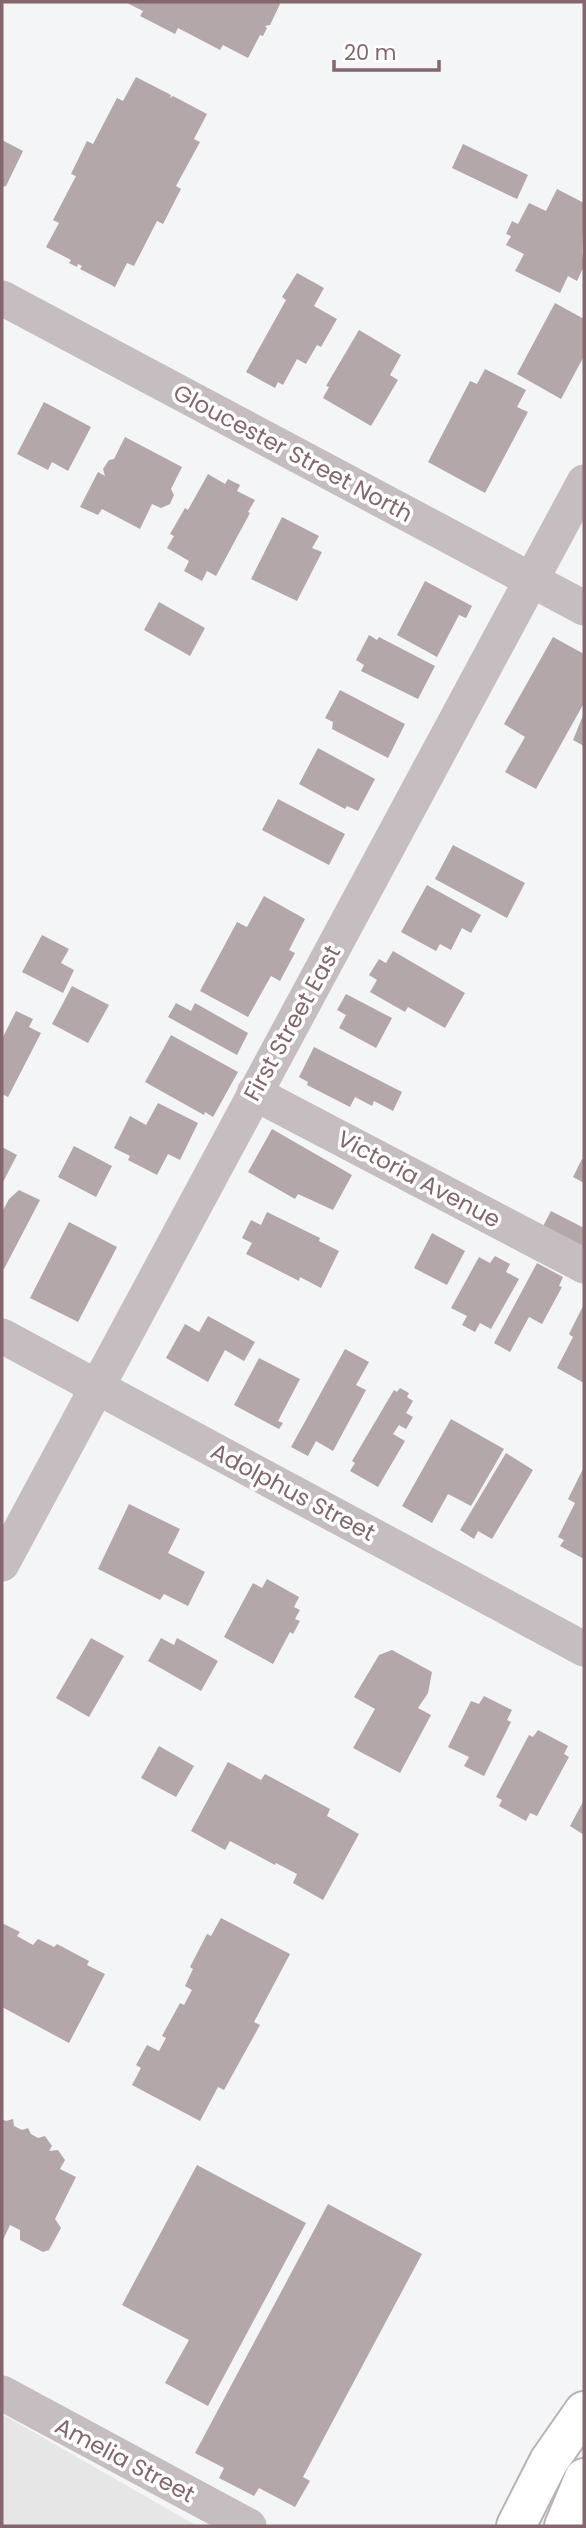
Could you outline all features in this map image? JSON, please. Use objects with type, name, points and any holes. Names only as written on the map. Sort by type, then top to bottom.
[{"type":"main road","points":[[516,2526],[549,2460],[584,2411]]},
{"type":"main road","points":[[564,2526],[584,2477]]},
{"type":"street","name":"Gloucester Street North","points":[[2,298],[584,607]]},
{"type":"street","name":"First Street East","points":[[2,1564],[584,482]]},
{"type":"street","name":"Victoria Avenue","points":[[254,1093],[584,1266]]},
{"type":"street","name":"Adolphus Street","points":[[2,1336],[584,1649]]},
{"type":"street","name":"Amelia Street","points":[[2,2393],[249,2526]]},
{"type":"shaded area","points":[[2,2414],[197,2526],[2,2526]]},
{"type":"building","points":[[125,2],[281,2],[270,25],[265,26],[267,28],[263,36],[260,35],[248,58],[223,45],[220,50],[178,28],[175,34],[140,16],[143,11]]},
{"type":"building","points":[[136,77],[171,95],[170,98],[173,96],[207,114],[194,139],[200,142],[176,186],[181,189],[163,224],[157,221],[134,266],[127,263],[115,287],[80,269],[82,266],[69,263],[71,260],[46,247],[59,223],[53,220],[76,176],[71,174],[87,141],[93,144],[117,98],[123,101]]},
{"type":"building","points":[[2,140],[23,151],[6,186],[2,187]]},
{"type":"building","points":[[463,144],[528,175],[517,199],[452,168]]},
{"type":"building","points":[[557,189],[584,203],[584,266],[577,281],[568,276],[560,293],[515,271],[524,254],[506,245],[511,236],[506,234],[512,221],[518,224],[529,203],[546,211]]},
{"type":"building","points":[[297,273],[324,288],[314,306],[337,319],[321,347],[317,345],[306,364],[297,359],[283,385],[278,382],[275,388],[246,372],[286,300],[282,297]]},
{"type":"building","points":[[555,303],[584,319],[584,356],[561,399],[517,374]]},
{"type":"building","points":[[359,330],[401,355],[390,375],[398,380],[371,426],[323,398],[329,387],[326,386]]},
{"type":"building","points":[[485,369],[526,390],[517,407],[528,412],[485,493],[428,462],[470,381],[477,384]]},
{"type":"building","points":[[44,402],[91,427],[68,471],[52,462],[48,470],[17,454]]},
{"type":"building","points":[[125,437],[182,467],[171,489],[174,495],[170,504],[161,508],[152,504],[140,529],[102,509],[98,515],[80,507],[98,472],[105,476],[103,469],[109,460],[114,459]]},
{"type":"building","points":[[208,474],[225,484],[228,479],[240,485],[237,491],[255,500],[216,576],[207,571],[202,581],[184,571],[189,561],[167,548],[174,536],[170,534],[185,508],[188,510]]},
{"type":"building","points":[[282,517],[319,536],[312,548],[322,552],[297,601],[251,579]]},
{"type":"building","points":[[425,581],[472,606],[466,618],[459,615],[437,657],[397,635]]},
{"type":"building","points":[[159,602],[205,628],[190,656],[144,630]]},
{"type":"building","points":[[369,635],[377,640],[379,637],[435,666],[418,699],[361,671],[364,665],[356,660]]},
{"type":"building","points":[[553,637],[584,654],[584,703],[536,789],[505,772],[525,737],[504,724]]},
{"type":"building","points":[[340,690],[405,724],[388,758],[332,729],[333,722],[325,718]]},
{"type":"building","points":[[584,713],[584,746],[573,740]]},
{"type":"building","points":[[318,748],[375,779],[358,811],[347,806],[345,809],[299,784]]},
{"type":"building","points":[[278,799],[345,834],[329,865],[262,830]]},
{"type":"building","points":[[453,845],[525,883],[507,918],[435,879]]},
{"type":"building","points":[[427,885],[481,915],[471,933],[462,928],[451,950],[440,944],[436,951],[401,932]]},
{"type":"building","points":[[264,896],[305,919],[289,950],[295,953],[280,981],[271,976],[248,1017],[200,991],[237,922],[247,927]]},
{"type":"building","points":[[42,935],[69,949],[61,963],[74,970],[63,993],[22,972]]},
{"type":"building","points":[[393,951],[465,993],[445,1028],[408,1007],[405,1012],[370,992],[377,980],[369,975],[379,959],[386,963]]},
{"type":"building","points":[[72,986],[109,1005],[88,1043],[52,1024]]},
{"type":"building","points":[[346,994],[392,1018],[376,1048],[339,1028],[346,1015],[337,1010]]},
{"type":"building","points":[[176,1003],[191,1011],[195,1003],[248,1033],[237,1055],[168,1017]]},
{"type":"building","points":[[16,1011],[33,1019],[29,1027],[41,1033],[8,1097],[2,1094],[2,1039]]},
{"type":"building","points":[[171,1035],[238,1072],[213,1117],[205,1112],[204,1115],[145,1082]]},
{"type":"building","points":[[314,1047],[402,1092],[393,1111],[374,1101],[372,1106],[355,1097],[350,1107],[307,1085],[308,1082],[299,1077]]},
{"type":"building","points":[[158,1103],[198,1123],[180,1160],[168,1154],[157,1175],[128,1160],[130,1156],[114,1148],[130,1116],[146,1125]]},
{"type":"building","points":[[272,1129],[352,1175],[333,1210],[298,1194],[295,1199],[248,1172]]},
{"type":"building","points":[[74,1146],[112,1166],[96,1197],[58,1177]]},
{"type":"building","points":[[2,1147],[17,1155],[2,1184]]},
{"type":"building","points":[[582,1159],[584,1160],[584,1183],[573,1177]]},
{"type":"building","points":[[19,1190],[40,1200],[2,1269],[2,1212],[9,1199]]},
{"type":"building","points":[[551,1211],[584,1228],[584,1253],[541,1230]]},
{"type":"building","points":[[267,1212],[320,1238],[319,1241],[339,1251],[321,1288],[300,1277],[299,1281],[246,1254],[252,1243],[242,1238],[251,1220],[261,1225]]},
{"type":"building","points":[[69,1222],[117,1247],[78,1322],[30,1298]]},
{"type":"building","points":[[432,1233],[465,1251],[447,1285],[414,1268]]},
{"type":"building","points":[[495,1256],[510,1264],[506,1272],[519,1279],[491,1329],[480,1323],[475,1332],[462,1325],[467,1316],[451,1308],[479,1257],[490,1263]]},
{"type":"building","points":[[537,1263],[563,1277],[559,1286],[562,1287],[542,1324],[529,1317],[510,1352],[494,1343]]},
{"type":"building","points":[[584,1304],[584,1383],[557,1368],[573,1337],[569,1334]]},
{"type":"building","points":[[208,1316],[255,1342],[244,1361],[225,1350],[208,1382],[166,1358],[185,1324],[199,1332]]},
{"type":"building","points":[[345,1349],[369,1362],[356,1385],[366,1390],[333,1451],[316,1441],[308,1456],[291,1447]]},
{"type":"building","points":[[259,1358],[300,1379],[278,1421],[283,1423],[279,1429],[234,1405]]},
{"type":"building","points":[[400,1388],[409,1393],[407,1397],[413,1401],[406,1413],[413,1417],[406,1429],[399,1425],[393,1434],[405,1441],[378,1487],[350,1471],[355,1463],[352,1461],[394,1390],[397,1392]]},
{"type":"building","points":[[451,1419],[504,1449],[471,1506],[448,1494],[432,1523],[402,1506]]},
{"type":"building","points":[[506,1453],[533,1470],[492,1539],[478,1531],[474,1539],[460,1530]]},
{"type":"building","points":[[584,1467],[584,1559],[560,1546],[564,1540],[558,1537],[575,1503],[568,1499]]},
{"type":"building","points":[[129,1504],[180,1529],[168,1553],[205,1572],[188,1606],[164,1594],[160,1600],[98,1569]]},
{"type":"building","points":[[267,1579],[299,1597],[294,1607],[300,1610],[295,1619],[300,1621],[293,1634],[290,1632],[273,1664],[224,1637],[253,1583],[262,1588]]},
{"type":"building","points":[[91,1638],[124,1656],[89,1717],[56,1698]]},
{"type":"building","points":[[161,1638],[174,1645],[177,1638],[218,1661],[201,1691],[148,1661]]},
{"type":"building","points":[[392,1650],[432,1672],[428,1693],[418,1708],[431,1715],[400,1773],[353,1748],[375,1709],[354,1697],[379,1655]]},
{"type":"building","points":[[484,1696],[512,1710],[507,1720],[511,1722],[484,1776],[464,1766],[469,1757],[448,1747],[471,1701],[479,1704]]},
{"type":"building","points":[[538,1730],[568,1746],[564,1754],[569,1757],[537,1816],[530,1813],[526,1821],[499,1806],[502,1800],[496,1797],[529,1735],[533,1737]]},
{"type":"building","points":[[159,1746],[194,1766],[176,1797],[141,1778]]},
{"type":"building","points":[[228,1762],[261,1780],[265,1774],[330,1809],[327,1816],[359,1834],[323,1900],[293,1883],[297,1874],[276,1863],[275,1865],[230,1841],[225,1850],[191,1831]]},
{"type":"building","points":[[584,1800],[584,1835],[570,1826]]},
{"type":"building","points":[[221,1918],[290,1954],[254,2022],[260,2025],[224,2090],[218,2087],[200,2121],[132,2085],[141,2068],[136,2065],[147,2045],[159,2051],[166,2038],[162,2036],[180,2003],[184,2005],[192,1990],[185,1986],[193,1969],[190,1967],[207,1934],[211,1936]]},
{"type":"building","points":[[2,1923],[20,1932],[17,1936],[33,1945],[38,1939],[54,1947],[57,1944],[89,1961],[87,1965],[105,1974],[69,2043],[2,2007]]},
{"type":"building","points":[[2,2119],[13,2119],[14,2126],[22,2130],[28,2128],[31,2134],[38,2138],[45,2136],[52,2146],[49,2151],[58,2150],[65,2160],[60,2169],[76,2177],[55,2219],[61,2228],[49,2250],[43,2252],[20,2240],[20,2230],[10,2225],[2,2242]]},
{"type":"building","points":[[197,2165],[306,2223],[208,2406],[165,2383],[189,2340],[122,2305]]},
{"type":"building","points":[[328,2204],[422,2254],[303,2477],[310,2481],[295,2507],[259,2488],[254,2496],[219,2478],[224,2468],[195,2453]]}]
